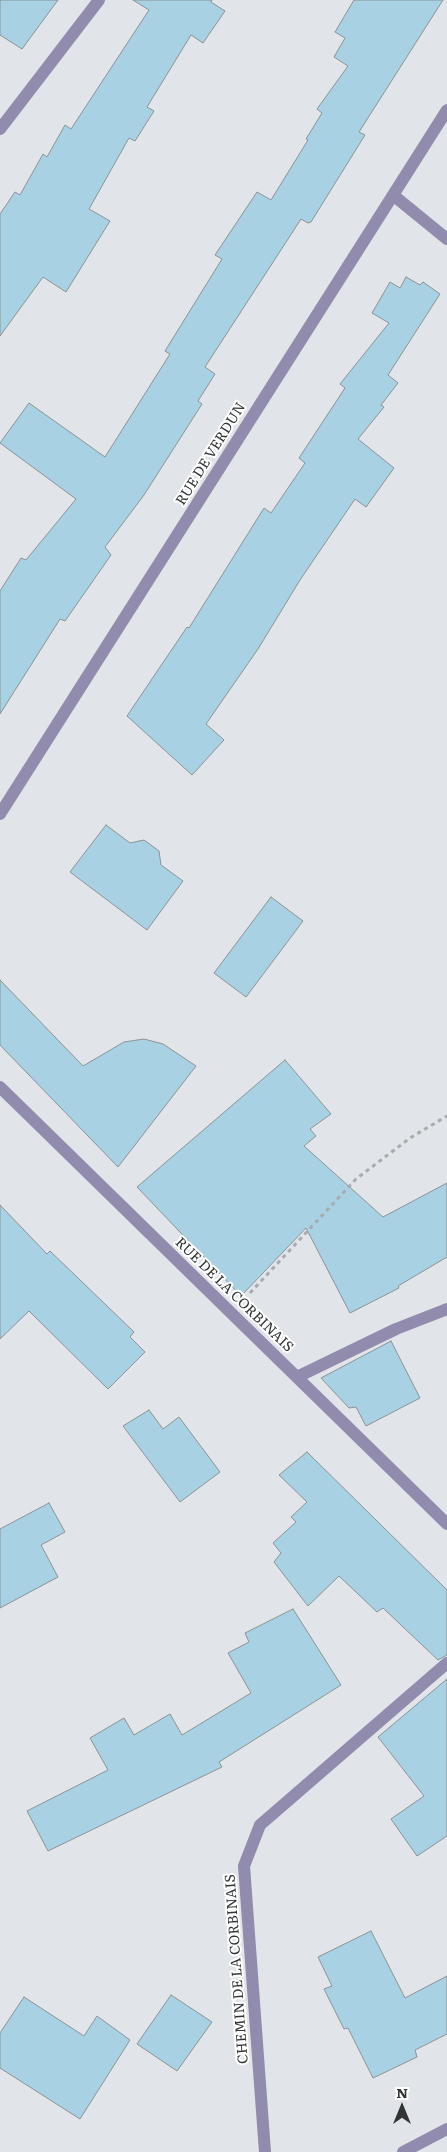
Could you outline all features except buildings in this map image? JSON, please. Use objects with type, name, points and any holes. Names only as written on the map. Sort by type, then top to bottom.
[{"type":"street","points":[[0,129],[99,0]]},
{"type":"street","name":"RUE DE VERDUN","points":[[0,814],[447,110]]},
{"type":"street","points":[[393,195],[447,240]]},
{"type":"street","name":"RUE DE LA CORBINAIS","points":[[0,1087],[447,1524]]},
{"type":"street","points":[[297,1377],[396,1329],[447,1309]]},
{"type":"street","name":"CHEMIN DE LA CORBINAIS","points":[[265,2152],[244,1866],[260,1825],[447,1662]]},
{"type":"street","points":[[403,2152],[447,2129]]},
{"type":"path","points":[[231,1313],[356,1179],[410,1138],[447,1116]]}]
